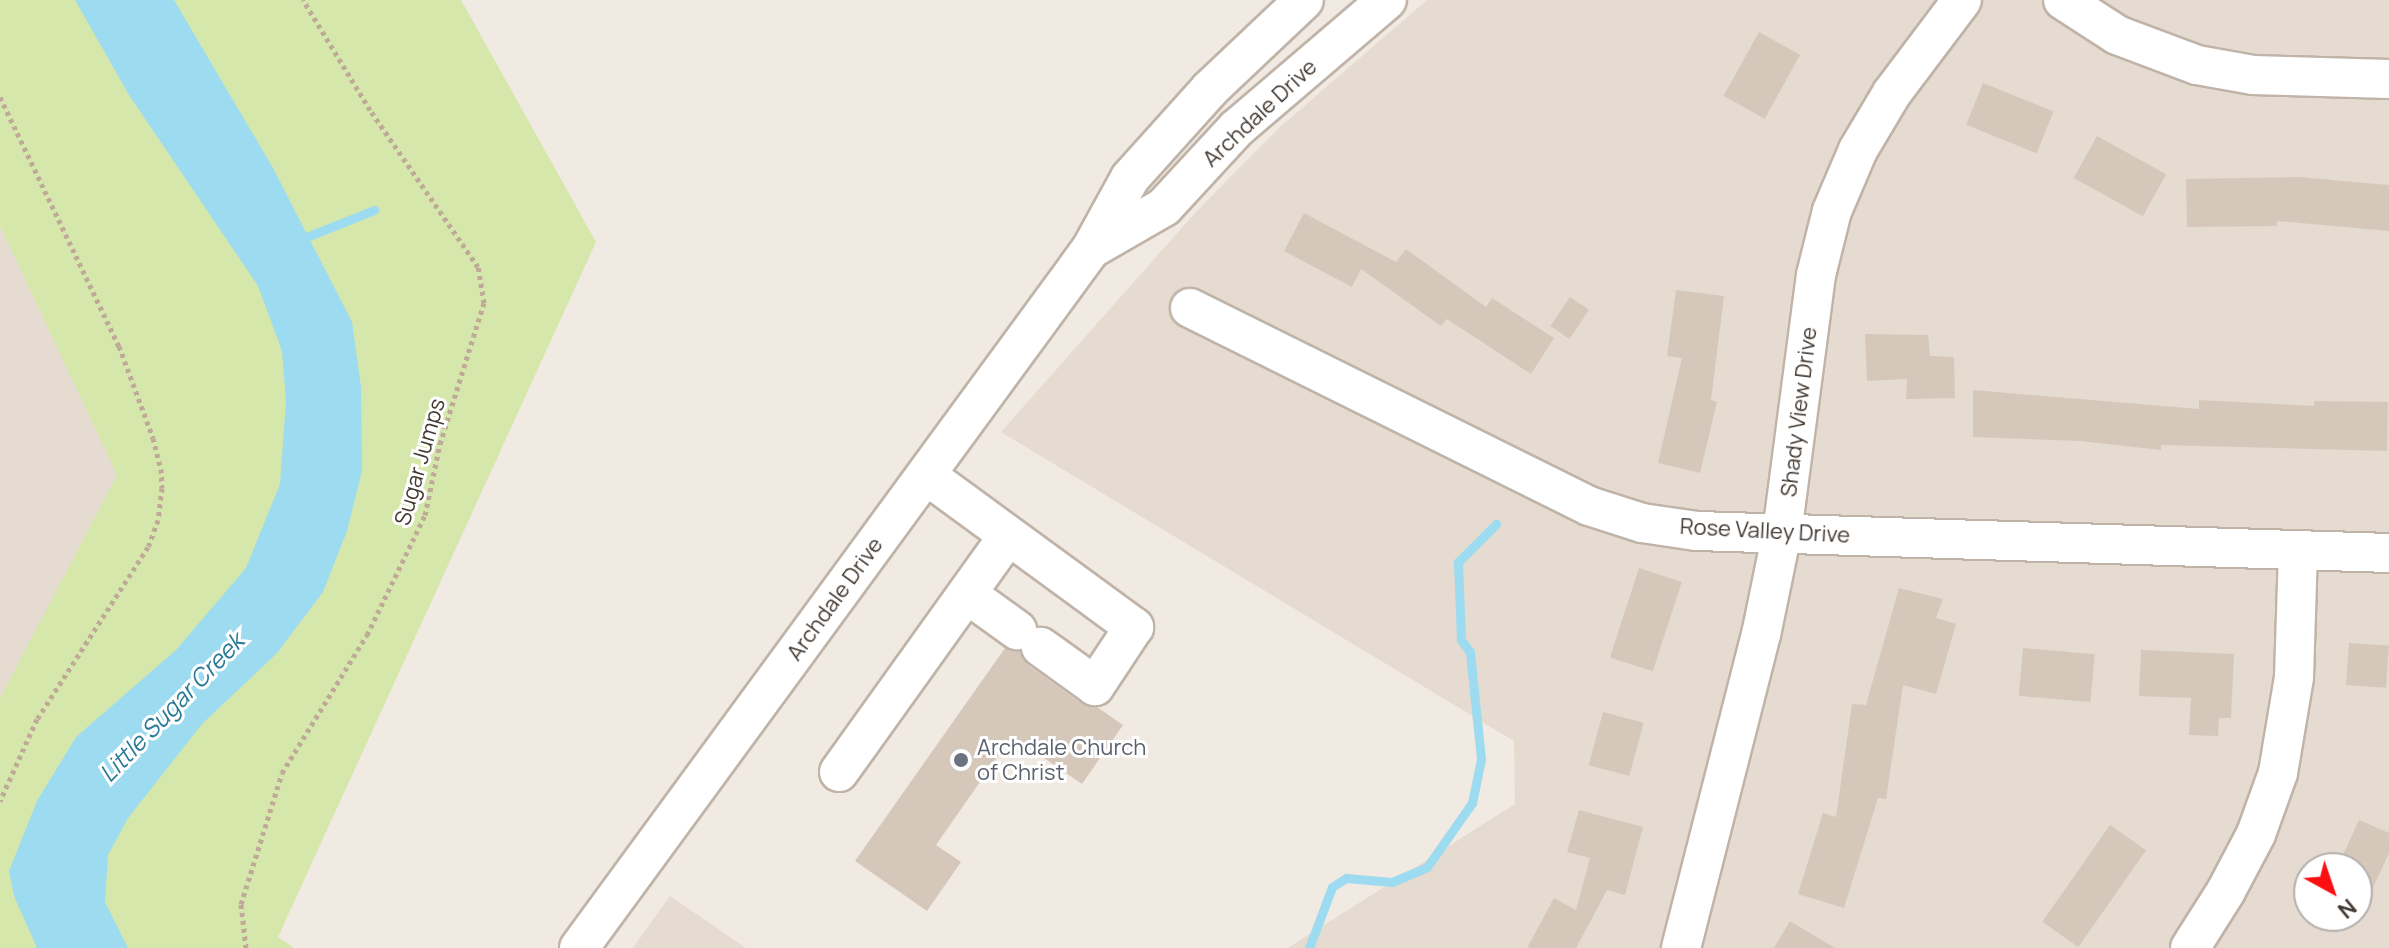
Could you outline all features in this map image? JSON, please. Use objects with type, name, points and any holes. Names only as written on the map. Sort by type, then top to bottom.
[{"type":"street","points":[[1306,0],[1340,39]]},
{"type":"street","name":"Archdale Drive","points":[[579,948],[1091,249],[1130,178],[1210,89],[1306,0]]},
{"type":"street","name":"Archdale Drive","points":[[1091,249],[1164,207],[1237,128],[1387,0]]},
{"type":"street","name":"Shady View Drive","points":[[1681,948],[1761,635],[1782,533],[1816,275],[1832,211],[1858,150],[1892,93],[1962,0]]},
{"type":"street","points":[[2063,0],[2117,35],[2197,65],[2253,75],[2389,79]]},
{"type":"street","name":"Rose Valley Drive","points":[[1190,308],[1589,506],[1642,523],[1782,533],[2389,553]]},
{"type":"street","points":[[926,475],[1134,627],[1095,686],[967,594]]},
{"type":"street","points":[[839,772],[1008,536]]},
{"type":"street","points":[[2190,948],[2226,891],[2256,834],[2278,773],[2294,677],[2298,550]]},
{"type":"path","name":"Sugar Jumps","points":[[246,948],[241,904],[282,773],[367,635],[425,515],[440,444],[484,303],[478,267],[370,110],[303,0]]},
{"type":"path","points":[[0,97],[73,243],[140,401],[162,477],[160,507],[152,538],[37,719],[0,801]]},
{"type":"shaded area","points":[[1427,0],[2389,0],[2389,948],[1288,948],[1515,804],[1514,741],[1001,432],[1195,213],[1281,126]]},
{"type":"shaded area","points":[[0,226],[118,475],[0,698]]},
{"type":"shaded area","points":[[670,896],[746,948],[633,948]]},
{"type":"green space","points":[[0,0],[461,0],[596,242],[278,937],[294,948],[0,948],[0,698],[117,475],[0,226]]},
{"type":"water","name":"Little Sugar Creek","points":[[75,0],[174,0],[273,168],[352,322],[361,387],[362,471],[347,531],[323,592],[277,653],[202,724],[128,818],[108,855],[105,902],[128,948],[37,948],[14,896],[9,871],[37,801],[76,737],[176,650],[246,568],[280,484],[286,401],[282,351],[258,286],[129,95]]},
{"type":"building","points":[[1759,32],[1800,55],[1765,119],[1724,96]]},
{"type":"building","points":[[1983,83],[2053,111],[2037,153],[1966,125]]},
{"type":"building","points":[[2097,136],[2166,174],[2143,216],[2074,178]]},
{"type":"building","points":[[2298,177],[2389,185],[2389,231],[2277,221],[2277,226],[2187,227],[2186,179]]},
{"type":"building","points":[[1304,213],[1396,262],[1406,249],[1486,307],[1492,298],[1554,338],[1531,374],[1447,319],[1441,326],[1361,269],[1352,287],[1284,251]]},
{"type":"building","points":[[1676,290],[1724,296],[1711,400],[1717,402],[1700,473],[1658,463],[1682,358],[1667,356]]},
{"type":"building","points":[[1570,297],[1589,310],[1569,339],[1550,326]]},
{"type":"building","points":[[1865,334],[1928,335],[1930,356],[1954,357],[1955,398],[1906,399],[1907,379],[1867,381]]},
{"type":"building","points":[[1973,390],[2199,409],[2199,400],[2314,406],[2314,401],[2388,402],[2387,451],[2161,445],[2161,450],[2079,441],[1973,437]]},
{"type":"building","points":[[1639,568],[1682,582],[1653,671],[1610,657]]},
{"type":"building","points":[[1899,588],[1943,599],[1936,618],[1956,624],[1936,694],[1903,685],[1886,799],[1878,798],[1844,908],[1798,894],[1823,813],[1836,817],[1852,704],[1866,705]]},
{"type":"building","points":[[2349,643],[2389,646],[2386,688],[2346,685]]},
{"type":"building","name":"Archdale Church of Christ","points":[[1005,648],[1020,651],[1028,665],[1082,704],[1097,707],[1123,725],[1082,784],[1012,736],[936,845],[961,862],[927,911],[855,861]]},
{"type":"building","points":[[2023,648],[2095,654],[2091,702],[2019,696]]},
{"type":"building","points":[[2141,650],[2234,654],[2231,718],[2219,718],[2218,736],[2189,735],[2191,698],[2139,696]]},
{"type":"building","points":[[1603,712],[1644,723],[1629,776],[1589,765]]},
{"type":"building","points":[[1579,810],[1643,827],[1625,895],[1607,890],[1576,948],[1527,948],[1554,898],[1576,910],[1590,858],[1567,852]]},
{"type":"building","points":[[2359,820],[2389,833],[2389,853],[2373,888],[2373,852],[2344,852]]},
{"type":"building","points":[[2110,825],[2146,850],[2078,947],[2042,922]]},
{"type":"building","points":[[1790,921],[1835,948],[1774,948]]},
{"type":"waterway","points":[[299,240],[374,210]]},
{"type":"waterway","points":[[1309,948],[1332,887],[1346,878],[1392,882],[1427,867],[1472,803],[1481,759],[1470,652],[1461,640],[1458,562],[1496,524]]},
{"type":"place","name":"Archdale Church of Christ","points":[[961,760]]}]
